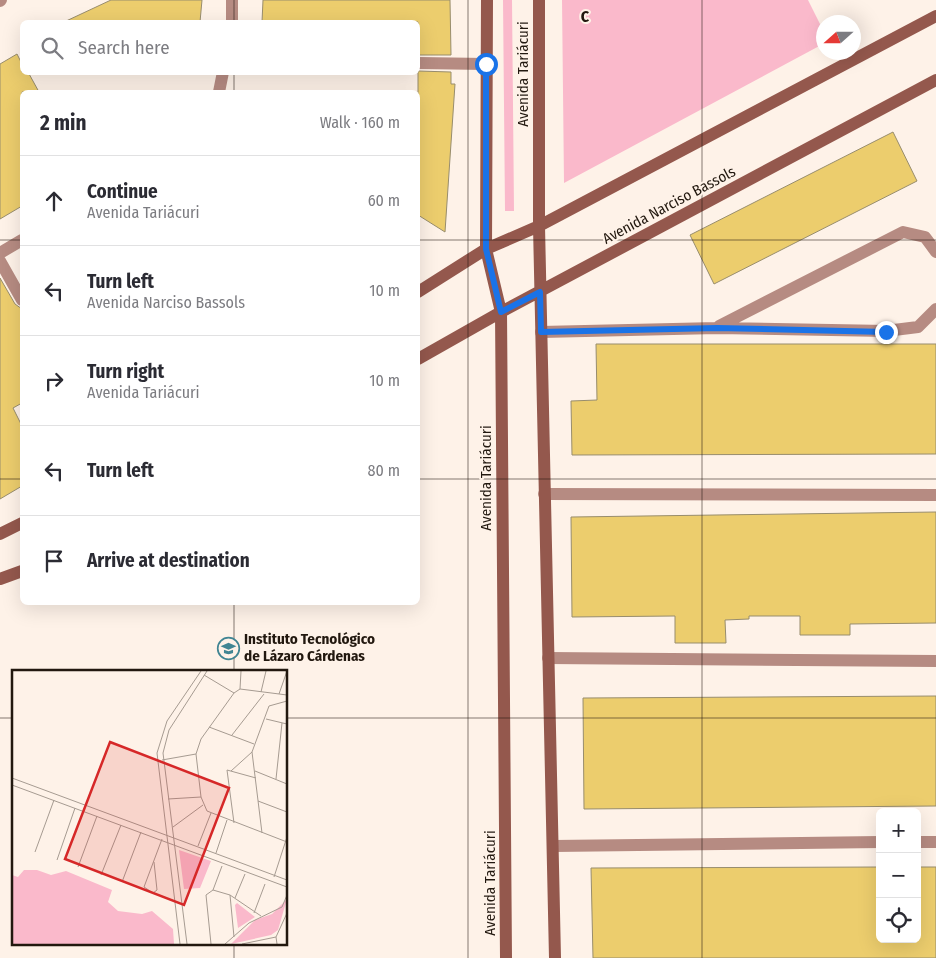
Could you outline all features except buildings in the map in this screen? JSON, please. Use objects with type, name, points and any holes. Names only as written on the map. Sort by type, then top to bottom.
[{"type":"street","points":[[232,0],[232,20]]},
{"type":"street","name":"Avenida Tariácuri","points":[[487,0],[486,249],[501,312],[506,958]]},
{"type":"street","name":"Avenida Tariácuri","points":[[539,0],[540,292],[554,846],[555,958]]},
{"type":"street","points":[[420,288],[486,249],[539,226],[936,16]]},
{"type":"street","points":[[420,63],[486,64]]},
{"type":"street","points":[[219,90],[222,75]]},
{"type":"street","name":"Avenida Narciso Bassols","points":[[420,358],[501,312],[936,80]]},
{"type":"street","points":[[717,328],[903,232],[925,237],[936,252]]},
{"type":"street","points":[[0,253],[20,241]]},
{"type":"street","points":[[0,261],[20,296]]},
{"type":"street","points":[[541,332],[717,328],[886,332],[918,327],[936,309]]},
{"type":"street","points":[[544,494],[936,495]]},
{"type":"street","points":[[0,534],[20,524]]},
{"type":"street","points":[[0,580],[20,572]]},
{"type":"street","points":[[548,658],[936,661]]},
{"type":"street","points":[[554,846],[876,842]]},
{"type":"street","points":[[921,842],[936,842]]},
{"type":"shaded area","points":[[503,0],[512,0],[514,211],[505,211]]},
{"type":"shaded area","points":[[562,0],[808,0],[816,16],[816,48],[564,183]]},
{"type":"place","name":"Instituto Tecnológico de Lázaro Cárdenas","points":[[228,648]]},
{"type":"route","points":[[486,64],[486,249],[501,312],[540,292],[541,332],[717,328],[886,332]]}]
